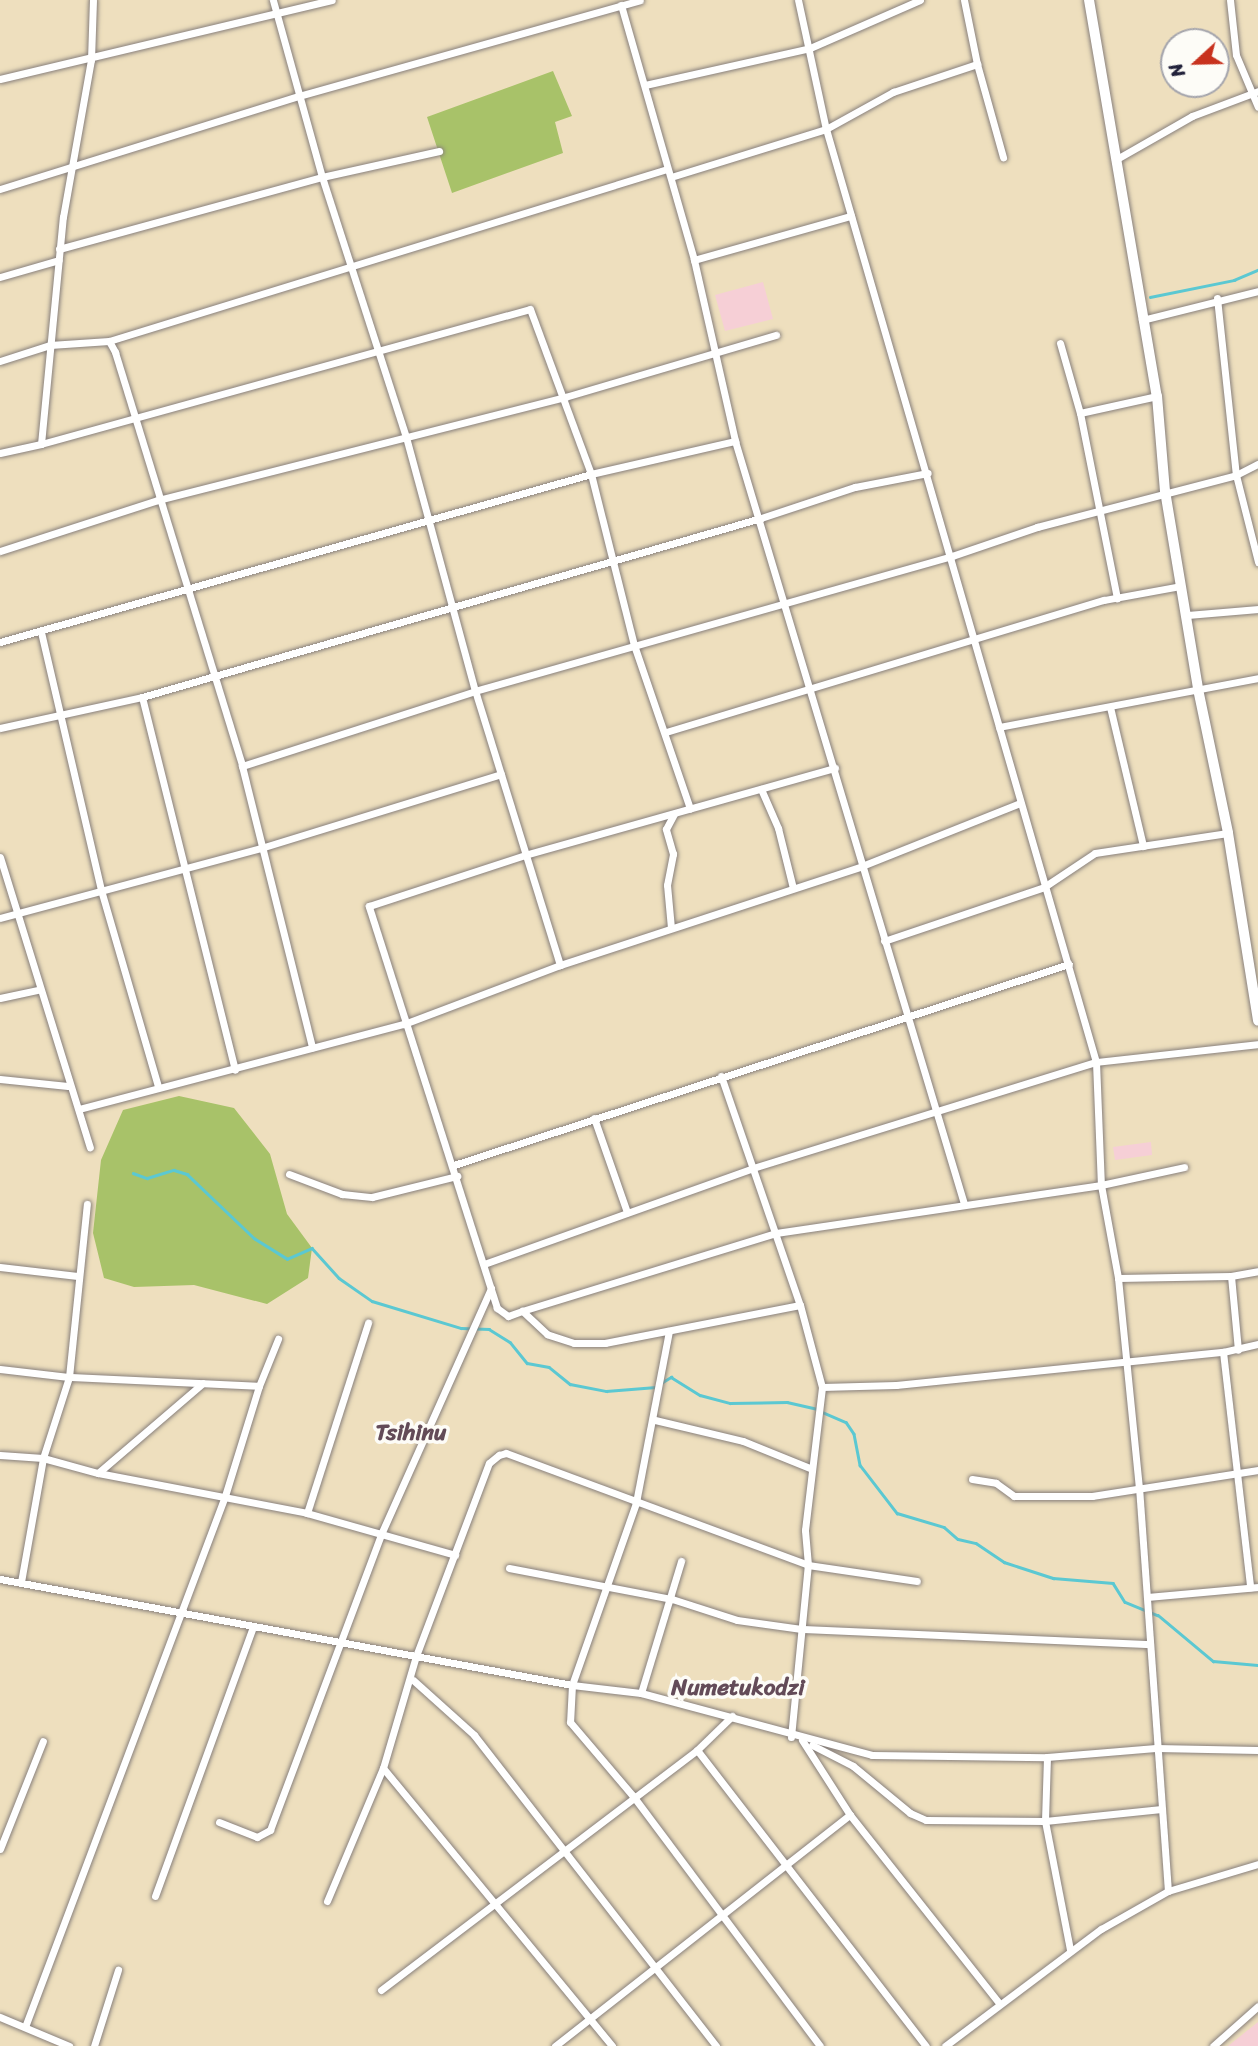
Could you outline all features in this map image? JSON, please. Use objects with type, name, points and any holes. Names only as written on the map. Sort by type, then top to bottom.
[{"type":"street","points":[[41,444],[59,249],[91,60],[93,0]]},
{"type":"street","points":[[273,0],[321,177],[352,265],[406,437],[475,691],[560,965]]},
{"type":"street","points":[[0,79],[91,60],[150,41],[278,15],[332,0]]},
{"type":"street","points":[[0,188],[299,96],[640,0]]},
{"type":"street","points":[[798,0],[826,129],[977,642],[1020,803],[1096,1062],[1101,1185],[1118,1278],[1139,1487],[1148,1597],[1148,1644],[1168,1891]]},
{"type":"street","points":[[645,85],[810,48],[920,0]]},
{"type":"street","points":[[964,0],[977,64],[1003,157]]},
{"type":"street","points":[[1089,0],[1157,396],[1165,491],[1188,615],[1198,689],[1228,833],[1258,1021]]},
{"type":"street","points":[[1230,0],[1236,55],[1258,107]]},
{"type":"street","points":[[621,5],[694,260],[735,441],[835,768],[905,1017],[964,1204]]},
{"type":"street","points":[[671,177],[826,129],[893,92],[977,64]]},
{"type":"street","points":[[1115,160],[1192,116],[1254,93]]},
{"type":"street","points":[[59,249],[321,177],[439,151]]},
{"type":"street","points":[[0,360],[50,345],[109,341],[352,265],[500,224],[667,169]]},
{"type":"street","points":[[694,260],[851,216]]},
{"type":"street","points":[[0,277],[58,260]]},
{"type":"street","points":[[1142,320],[1217,298],[1258,291]]},
{"type":"street","points":[[1217,298],[1236,475],[1258,562]]},
{"type":"street","points":[[0,453],[530,309],[565,397],[591,474],[634,645],[666,732],[690,809]]},
{"type":"street","points":[[0,551],[158,500],[565,397],[716,350],[776,335]]},
{"type":"street","points":[[109,341],[136,415],[158,500],[189,591],[242,766],[312,1047]]},
{"type":"street","points":[[1060,343],[1080,413],[1097,513],[1117,598]]},
{"type":"street","points":[[1080,413],[1157,396]]},
{"type":"street","points":[[0,642],[189,591],[591,474],[735,441]]},
{"type":"street","points":[[242,766],[475,691],[785,601],[952,556],[1037,527],[1097,513],[1165,491],[1236,475],[1258,464]]},
{"type":"street","points":[[0,728],[60,718],[142,698],[214,674],[761,519],[855,487],[928,473]]},
{"type":"street","points":[[666,732],[809,687],[977,642],[1117,598],[1181,586]]},
{"type":"street","points":[[1188,615],[1258,609]]},
{"type":"street","points":[[41,632],[101,890],[158,1086]]},
{"type":"street","points":[[999,727],[1258,678]]},
{"type":"street","points":[[142,698],[235,1070]]},
{"type":"street","points":[[1110,707],[1143,846]]},
{"type":"street","points":[[835,768],[525,855],[369,906],[404,1024],[454,1165],[491,1288],[502,1312],[522,1311],[776,1233],[1101,1185],[1184,1167]]},
{"type":"street","points":[[0,918],[261,848],[501,774]]},
{"type":"street","points":[[761,789],[778,828],[793,888]]},
{"type":"street","points":[[79,1109],[158,1086],[235,1070],[404,1024],[560,965],[862,866],[1020,803]]},
{"type":"street","points":[[671,928],[667,885],[673,854],[666,829],[674,813]]},
{"type":"street","points":[[884,941],[1044,887],[1095,853],[1228,833]]},
{"type":"street","points":[[0,857],[19,912],[68,1086],[79,1109],[90,1147]]},
{"type":"street","points":[[454,1165],[1069,964]]},
{"type":"street","points":[[0,998],[39,990]]},
{"type":"street","points":[[484,1264],[753,1168],[935,1109],[1096,1062],[1258,1044]]},
{"type":"street","points":[[721,1076],[800,1305],[822,1387],[805,1530],[808,1565],[791,1737]]},
{"type":"street","points":[[0,1079],[68,1086]]},
{"type":"street","points":[[594,1118],[627,1212]]},
{"type":"street","points":[[289,1174],[342,1194],[372,1197],[457,1176]]},
{"type":"street","points":[[21,1582],[43,1458],[69,1377],[77,1276],[87,1204]]},
{"type":"street","points":[[0,1267],[77,1276]]},
{"type":"street","points":[[1118,1278],[1231,1276],[1258,1271]]},
{"type":"street","points":[[1231,1276],[1238,1350]]},
{"type":"street","points":[[219,1822],[257,1837],[270,1830],[382,1532],[491,1288]]},
{"type":"street","points":[[522,1311],[547,1334],[574,1343],[605,1343],[800,1305]]},
{"type":"street","points":[[307,1513],[368,1323]]},
{"type":"street","points":[[669,1331],[655,1420],[636,1503],[611,1585],[572,1685],[570,1722],[633,1796],[820,2046]]},
{"type":"street","points":[[25,2027],[179,1612],[225,1496],[258,1386],[278,1339]]},
{"type":"street","points":[[822,1387],[896,1385],[1223,1352],[1258,1344]]},
{"type":"street","points":[[1148,1597],[1254,1587],[1235,1475],[1223,1352]]},
{"type":"street","points":[[0,1369],[69,1377],[258,1386]]},
{"type":"street","points":[[98,1473],[203,1384]]},
{"type":"street","points":[[655,1420],[743,1441],[812,1469]]},
{"type":"street","points":[[327,1901],[383,1768],[413,1680],[416,1656],[489,1463],[499,1455],[506,1453],[808,1565],[917,1581]]},
{"type":"street","points":[[0,1455],[43,1458],[98,1473],[307,1513],[382,1532],[455,1555]]},
{"type":"street","points":[[972,1479],[996,1483],[1014,1496],[1092,1496],[1258,1470]]},
{"type":"street","points":[[641,1693],[681,1561]]},
{"type":"street","points":[[509,1567],[611,1585],[671,1599],[737,1620],[801,1629],[1148,1644]]},
{"type":"street","points":[[0,1579],[342,1640],[572,1685],[641,1693],[732,1716],[802,1740],[872,1755],[1047,1757],[1156,1748],[1258,1750]]},
{"type":"street","points":[[155,1896],[253,1626]]},
{"type":"street","points":[[413,1680],[474,1735],[716,2046]]},
{"type":"street","points":[[381,1990],[697,1750],[732,1716]]},
{"type":"street","points":[[802,1740],[850,1815],[999,2003]]},
{"type":"street","points":[[802,1740],[853,1766],[910,1813],[926,1821],[1045,1821],[1161,1809]]},
{"type":"street","points":[[0,1849],[43,1741]]},
{"type":"street","points":[[697,1750],[785,1868],[926,2046]]},
{"type":"street","points":[[1047,1757],[1045,1821],[1070,1950]]},
{"type":"street","points":[[383,1768],[498,1903],[612,2046]]},
{"type":"street","points":[[555,2046],[721,1913],[785,1868],[850,1815]]},
{"type":"street","points":[[946,2046],[1070,1950],[1168,1891],[1258,1864]]},
{"type":"street","points":[[94,2046],[118,1970]]},
{"type":"street","points":[[1213,2046],[1258,2006]]},
{"type":"street","points":[[0,2017],[69,2046]]},
{"type":"shaded area","points":[[763,282],[773,319],[725,331],[715,295]]},
{"type":"shaded area","points":[[1151,1142],[1152,1155],[1115,1160],[1113,1147]]},
{"type":"shaded area","points":[[1258,2022],[1258,2046],[1228,2046]]},
{"type":"green space","points":[[553,71],[572,116],[555,122],[563,153],[452,193],[427,117]]},
{"type":"green space","points":[[179,1096],[234,1108],[270,1154],[287,1214],[312,1248],[308,1278],[267,1304],[194,1285],[134,1287],[104,1278],[93,1233],[101,1160],[123,1110]]},
{"type":"waterway","points":[[1150,297],[1234,280],[1258,270]]},
{"type":"waterway","points":[[133,1173],[147,1178],[174,1170],[187,1174],[254,1238],[287,1259],[312,1248],[339,1278],[372,1301],[461,1328],[489,1329],[510,1342],[527,1363],[549,1367],[570,1384],[606,1391],[656,1387]]},
{"type":"waterway","points":[[661,1383],[671,1377],[700,1395],[730,1403],[787,1402],[817,1409]]},
{"type":"waterway","points":[[822,1412],[846,1422],[854,1434],[860,1465],[897,1513],[944,1527],[958,1539],[976,1543],[1004,1562],[1053,1578],[1113,1583],[1125,1602],[1158,1615],[1213,1661],[1258,1665]]},
{"type":"district","name":"Tsihinu","points":[[411,1433]]},
{"type":"district","name":"Numetukodzi","points":[[738,1688]]}]
